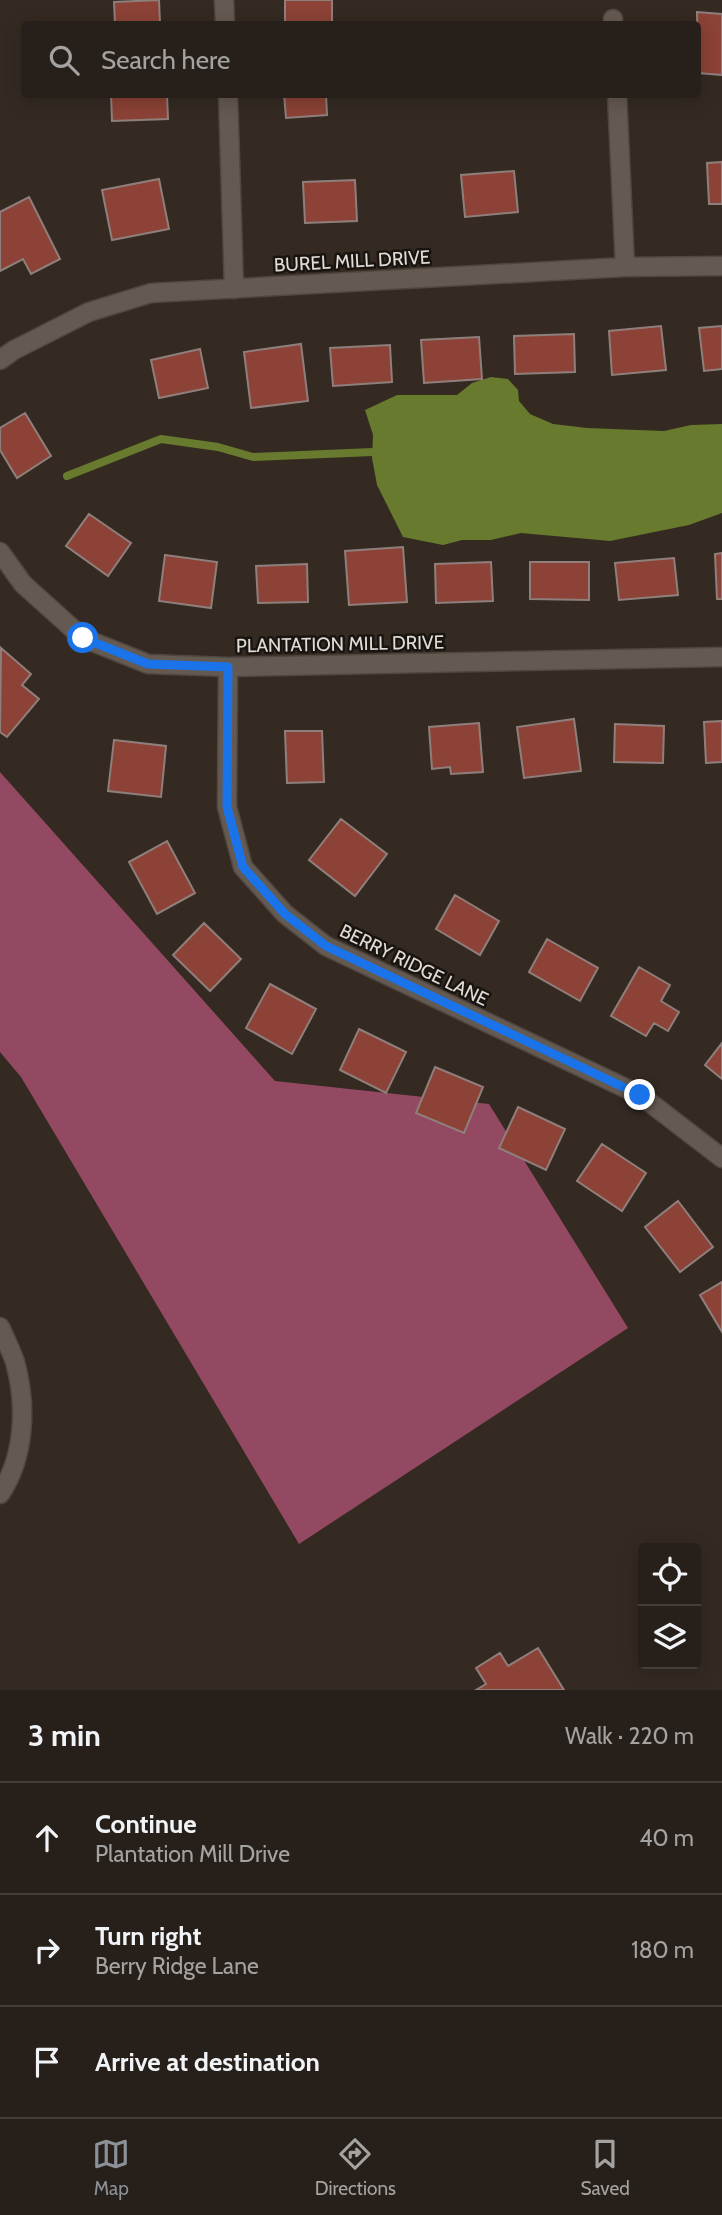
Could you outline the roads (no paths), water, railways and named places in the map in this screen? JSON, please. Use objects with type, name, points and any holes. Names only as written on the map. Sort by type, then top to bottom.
[{"type":"street","points":[[224,0],[225,21]]},
{"type":"street","points":[[228,98],[234,289]]},
{"type":"street","points":[[617,98],[625,267]]},
{"type":"street","name":"BUREL MILL DRIVE","points":[[0,360],[14,350],[89,312],[151,293],[625,267],[722,266]]},
{"type":"street","name":"PLANTATION MILL DRIVE","points":[[0,552],[23,584],[83,638],[148,664],[228,667],[722,657]]},
{"type":"street","name":"BERRY RIDGE LANE","points":[[228,667],[227,807],[243,867],[285,914],[326,946],[640,1095],[722,1158]]},
{"type":"street","points":[[0,1327],[15,1363],[23,1409],[20,1443],[8,1483],[0,1494]]},
{"type":"waterway","points":[[67,476],[161,439],[218,447],[253,457],[373,452]]}]
